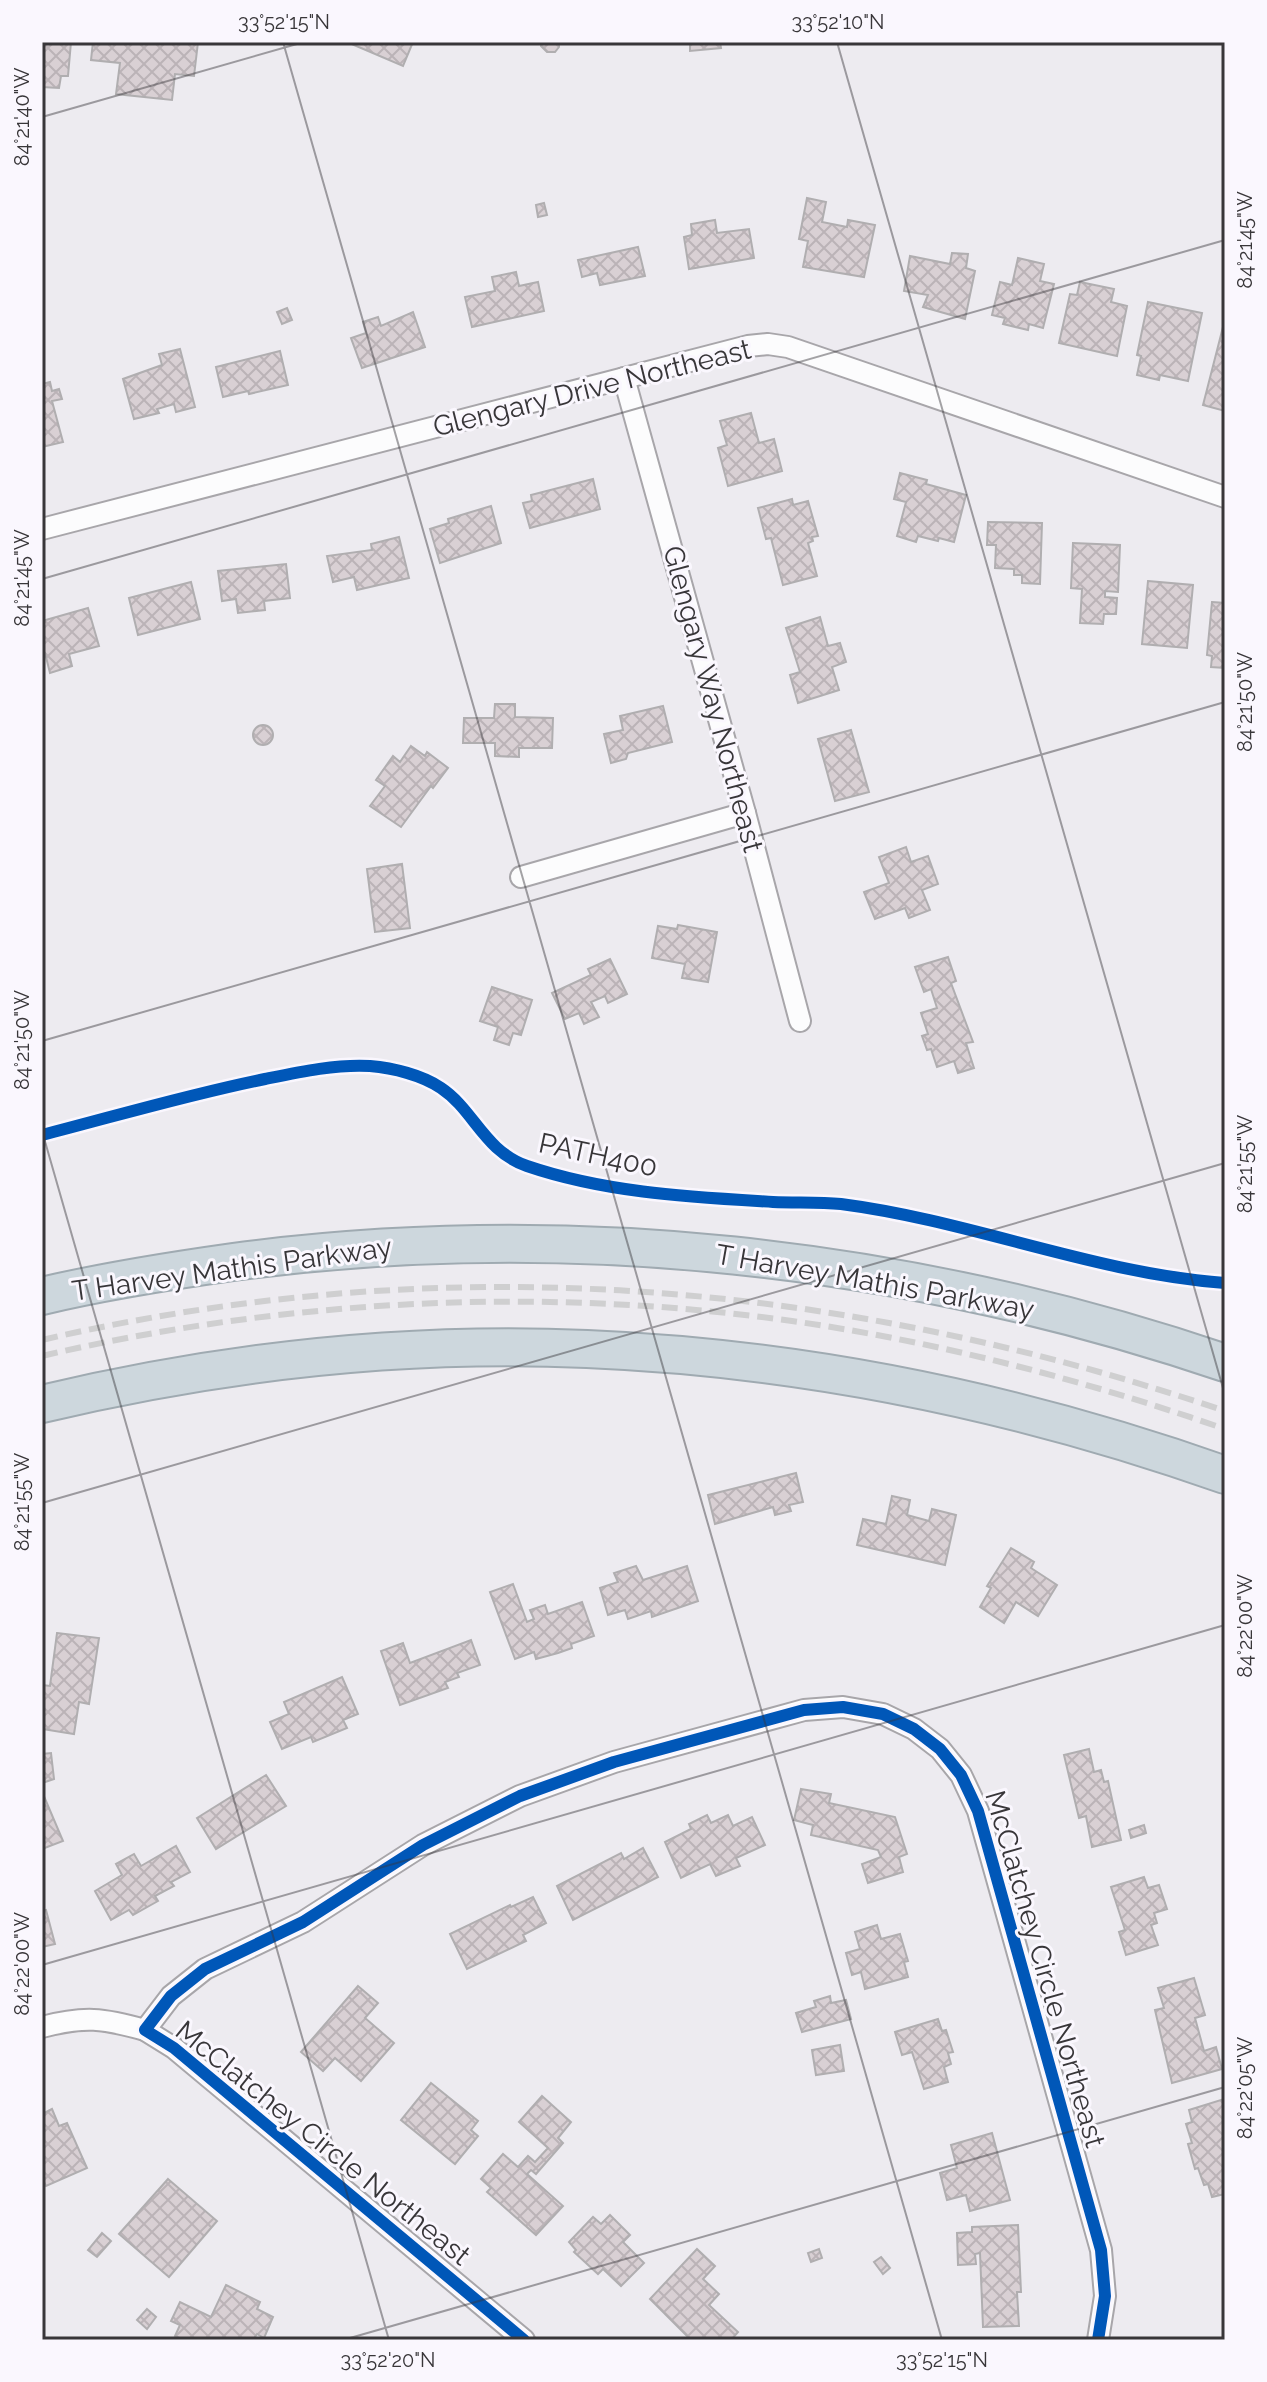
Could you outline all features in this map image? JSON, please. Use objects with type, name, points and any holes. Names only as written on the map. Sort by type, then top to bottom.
[{"type":"highway","name":"T Harvey Mathis Parkway","points":[[42,1296],[166,1271],[364,1248],[482,1242],[592,1243],[800,1263],[998,1300],[1110,1328],[1225,1363]]},
{"type":"highway","points":[[42,1404],[183,1375],[387,1351],[588,1349],[786,1367],[990,1405],[1103,1436],[1225,1475]]},
{"type":"street","name":"Glengary Drive Northeast","points":[[42,529],[748,346],[768,344],[788,347],[1225,497]]},
{"type":"street","name":"Glengary Way Northeast","points":[[624,378],[800,1021]]},
{"type":"street","points":[[521,877],[745,813]]},
{"type":"street","name":"McClatchey Circle Northeast","points":[[145,2030],[171,1996],[205,1969],[303,1922],[423,1845],[520,1796],[614,1762],[804,1710],[843,1707],[883,1714],[914,1729],[940,1749],[961,1775],[978,1811],[1101,2250],[1105,2296],[1098,2340]]},
{"type":"street","name":"McClatchey Circle Northeast","points":[[42,2027],[67,2020],[107,2019],[145,2030],[174,2048],[524,2340]]},
{"type":"building","points":[[42,42],[71,42],[68,76],[61,76],[59,88],[42,87]]},
{"type":"building","points":[[93,42],[198,42],[194,76],[175,74],[172,100],[116,94],[120,63],[91,60]]},
{"type":"building","points":[[347,42],[413,42],[403,66]]},
{"type":"building","points":[[525,42],[559,42],[559,47],[555,52],[547,52],[541,43]]},
{"type":"building","points":[[690,42],[720,42],[721,48],[690,51]]},
{"type":"building","points":[[807,198],[826,202],[822,222],[847,227],[848,220],[875,225],[864,277],[803,267],[808,241],[799,239]]},
{"type":"building","points":[[544,203],[547,215],[538,217],[536,205]]},
{"type":"building","points":[[715,220],[717,233],[749,229],[754,258],[689,269],[684,237],[692,235],[691,224]]},
{"type":"building","points":[[638,247],[645,276],[600,285],[597,273],[582,277],[578,260]]},
{"type":"building","points":[[952,253],[968,254],[966,268],[975,271],[965,319],[923,307],[928,295],[904,291],[910,256],[950,264]]},
{"type":"building","points":[[1018,258],[1044,264],[1040,281],[1054,284],[1043,328],[1029,324],[1028,330],[1003,324],[1005,318],[992,315],[1000,282],[1012,285]]},
{"type":"building","points":[[516,272],[519,286],[538,282],[544,311],[472,327],[465,297],[495,291],[492,277]]},
{"type":"building","points":[[1080,282],[1114,289],[1111,302],[1127,306],[1117,356],[1059,343],[1070,294],[1077,295]]},
{"type":"building","points":[[1148,302],[1202,313],[1188,381],[1160,375],[1159,380],[1137,375],[1141,356],[1137,355]]},
{"type":"building","points":[[287,308],[292,320],[282,324],[277,312]]},
{"type":"building","points":[[413,312],[425,347],[362,368],[351,338],[366,333],[363,322],[378,317],[381,326]]},
{"type":"building","points":[[1225,323],[1225,411],[1203,405]]},
{"type":"building","points":[[180,349],[195,407],[176,412],[174,404],[157,409],[159,413],[134,419],[123,379],[162,365],[159,354]]},
{"type":"building","points":[[280,351],[288,385],[223,397],[216,367]]},
{"type":"building","points":[[50,382],[52,391],[59,389],[62,399],[52,401],[63,442],[42,447],[42,384]]},
{"type":"building","points":[[751,413],[759,443],[774,439],[782,471],[728,486],[718,448],[727,445],[720,421]]},
{"type":"building","points":[[900,473],[966,495],[954,542],[918,536],[916,542],[897,536],[906,502],[894,499]]},
{"type":"building","points":[[593,479],[600,509],[530,528],[523,503],[532,501],[531,495]]},
{"type":"building","points":[[792,499],[793,505],[808,501],[818,536],[812,537],[813,541],[808,543],[817,576],[783,585],[771,538],[766,539],[758,508]]},
{"type":"building","points":[[491,506],[501,543],[440,563],[430,529],[449,523],[448,519]]},
{"type":"building","points":[[988,522],[1042,523],[1040,584],[1022,583],[1022,575],[1014,575],[1014,569],[995,568],[996,545],[987,545]]},
{"type":"building","points":[[399,537],[409,578],[357,590],[354,577],[333,582],[327,556],[372,550],[371,544]]},
{"type":"building","points":[[1073,543],[1120,545],[1118,592],[1105,591],[1105,597],[1117,598],[1116,614],[1104,614],[1103,624],[1080,623],[1082,589],[1071,588]]},
{"type":"building","points":[[286,564],[290,598],[264,601],[265,610],[238,613],[236,599],[222,601],[218,571]]},
{"type":"building","points":[[1148,581],[1193,585],[1187,648],[1142,644]]},
{"type":"building","points":[[191,582],[200,619],[138,635],[129,598]]},
{"type":"building","points":[[1212,602],[1225,603],[1225,668],[1211,667],[1212,656],[1207,655]]},
{"type":"building","points":[[88,608],[99,646],[69,654],[72,666],[50,673],[45,653],[42,654],[42,621]]},
{"type":"building","points":[[820,617],[828,646],[840,643],[846,662],[832,667],[839,690],[798,703],[790,675],[800,672],[786,628]]},
{"type":"building","points":[[495,704],[515,704],[515,717],[553,718],[552,748],[519,748],[519,757],[495,756],[495,743],[463,743],[464,718],[494,718]]},
{"type":"building","points":[[663,706],[672,742],[628,753],[626,759],[611,763],[604,734],[623,730],[620,716]]},
{"type":"building","points":[[263,725],[270,728],[273,735],[270,742],[263,745],[256,742],[253,735],[256,728]]},
{"type":"building","points":[[851,730],[869,792],[835,801],[818,739]]},
{"type":"building","points":[[411,746],[425,756],[427,752],[448,768],[401,827],[370,806],[385,786],[376,780],[393,756],[400,762]]},
{"type":"building","points":[[906,847],[911,862],[928,856],[938,884],[922,890],[930,910],[909,918],[905,908],[875,919],[864,892],[889,883],[879,857]]},
{"type":"building","points":[[402,864],[410,928],[375,932],[367,869]]},
{"type":"building","points":[[678,925],[717,932],[708,982],[682,978],[685,964],[652,958],[658,926],[677,929]]},
{"type":"building","points":[[948,957],[956,981],[951,983],[973,1042],[966,1043],[974,1068],[958,1073],[954,1061],[937,1067],[931,1049],[927,1050],[922,1036],[928,1034],[921,1013],[937,1008],[931,989],[924,992],[915,967]]},
{"type":"building","points":[[610,959],[627,994],[608,1003],[605,996],[591,1002],[599,1017],[584,1024],[579,1013],[565,1019],[552,993],[591,975],[588,969]]},
{"type":"building","points":[[492,987],[532,1000],[521,1035],[513,1033],[509,1045],[494,1040],[498,1027],[480,1021]]},
{"type":"building","points":[[796,1473],[803,1502],[789,1505],[791,1511],[775,1515],[773,1507],[715,1524],[708,1495]]},
{"type":"building","points":[[892,1496],[910,1500],[907,1515],[929,1521],[932,1509],[956,1515],[945,1565],[857,1545],[863,1519],[886,1524]]},
{"type":"building","points":[[1011,1548],[1034,1562],[1031,1568],[1057,1585],[1038,1616],[1016,1602],[1004,1623],[980,1607],[991,1588],[987,1586]]},
{"type":"building","points":[[636,1566],[643,1580],[687,1566],[698,1601],[652,1617],[651,1611],[628,1619],[625,1610],[608,1615],[600,1588],[618,1582],[614,1573]]},
{"type":"building","points":[[513,1584],[527,1622],[534,1619],[530,1610],[545,1605],[548,1614],[582,1602],[594,1636],[571,1644],[572,1648],[558,1653],[536,1659],[534,1652],[515,1659],[490,1592]]},
{"type":"building","points":[[57,1633],[99,1638],[89,1704],[79,1702],[74,1734],[42,1729],[42,1685],[50,1686]]},
{"type":"building","points":[[471,1640],[480,1665],[457,1673],[459,1677],[445,1682],[448,1688],[400,1705],[381,1651],[403,1643],[410,1663]]},
{"type":"building","points":[[342,1677],[358,1714],[343,1720],[347,1728],[313,1742],[311,1737],[282,1749],[270,1722],[289,1714],[284,1702]]},
{"type":"building","points":[[1089,1749],[1094,1772],[1101,1770],[1104,1782],[1108,1781],[1121,1840],[1092,1847],[1086,1816],[1079,1818],[1064,1755]]},
{"type":"building","points":[[51,1753],[54,1779],[42,1783],[42,1754]]},
{"type":"building","points":[[266,1775],[286,1806],[216,1849],[197,1818]]},
{"type":"building","points":[[42,1783],[43,1794],[63,1841],[42,1849]]},
{"type":"building","points":[[801,1789],[831,1794],[829,1803],[895,1817],[907,1854],[899,1857],[903,1872],[868,1883],[862,1864],[881,1857],[878,1850],[811,1835],[813,1825],[794,1820]]},
{"type":"building","points":[[707,1815],[711,1823],[728,1815],[733,1826],[752,1817],[765,1845],[736,1858],[740,1866],[716,1876],[710,1864],[681,1878],[665,1842],[691,1829],[689,1824]]},
{"type":"building","points":[[1144,1825],[1146,1833],[1131,1838],[1129,1830]]},
{"type":"building","points":[[176,1846],[190,1872],[171,1882],[174,1886],[155,1896],[158,1901],[133,1915],[129,1910],[111,1920],[95,1891],[122,1875],[116,1864],[134,1854],[141,1866]]},
{"type":"building","points":[[643,1848],[658,1877],[573,1920],[557,1886],[621,1853],[624,1859]]},
{"type":"building","points":[[1144,1877],[1148,1888],[1159,1885],[1167,1909],[1154,1913],[1157,1923],[1151,1925],[1158,1945],[1126,1955],[1119,1932],[1125,1930],[1111,1887]]},
{"type":"building","points":[[533,1897],[546,1923],[523,1935],[526,1941],[467,1969],[450,1934]]},
{"type":"building","points":[[46,1910],[55,1944],[42,1947],[42,1911]]},
{"type":"building","points":[[877,1925],[881,1939],[900,1934],[908,1961],[904,1962],[908,1977],[865,1989],[861,1972],[852,1975],[846,1953],[860,1949],[855,1932]]},
{"type":"building","points":[[1194,1978],[1205,2015],[1195,2018],[1204,2051],[1216,2047],[1222,2069],[1172,2083],[1155,2010],[1164,2008],[1158,1988]]},
{"type":"building","points":[[358,1986],[378,2003],[365,2018],[394,2043],[361,2081],[335,2058],[323,2071],[301,2052]]},
{"type":"building","points":[[830,1996],[831,2003],[846,2000],[851,2019],[802,2032],[796,2013],[816,2007],[814,2001]]},
{"type":"building","points":[[938,2019],[942,2031],[946,2030],[953,2052],[948,2053],[951,2064],[944,2067],[948,2082],[924,2089],[912,2052],[902,2055],[895,2032]]},
{"type":"building","points":[[840,2045],[844,2071],[816,2075],[812,2050]]},
{"type":"building","points":[[431,2083],[478,2121],[471,2130],[478,2136],[455,2164],[401,2120]]},
{"type":"building","points":[[542,2096],[571,2122],[558,2138],[563,2143],[536,2174],[531,2170],[527,2174],[563,2206],[536,2235],[487,2192],[491,2188],[481,2179],[503,2154],[518,2167],[528,2156],[535,2162],[548,2148],[519,2122]]},
{"type":"building","points":[[1224,2099],[1225,2194],[1212,2197],[1208,2184],[1204,2185],[1198,2168],[1195,2169],[1186,2124],[1192,2122],[1189,2110]]},
{"type":"building","points":[[52,2109],[59,2126],[67,2123],[87,2168],[46,2186],[42,2178],[42,2114]]},
{"type":"building","points":[[992,2133],[1010,2200],[970,2211],[966,2195],[947,2200],[940,2173],[957,2168],[951,2145]]},
{"type":"building","points":[[168,2179],[217,2221],[169,2277],[119,2234]]},
{"type":"building","points":[[610,2215],[630,2235],[623,2242],[644,2263],[621,2286],[603,2269],[598,2274],[574,2252],[576,2250],[569,2242],[593,2217],[601,2224]]},
{"type":"building","points":[[1018,2225],[1019,2326],[983,2327],[980,2253],[975,2254],[976,2264],[958,2265],[957,2233],[972,2232],[972,2227]]},
{"type":"building","points":[[102,2233],[111,2241],[97,2257],[88,2250]]},
{"type":"building","points":[[697,2249],[715,2266],[703,2279],[719,2294],[709,2305],[738,2332],[731,2340],[691,2340],[650,2299]]},
{"type":"building","points":[[819,2249],[822,2258],[811,2262],[808,2253]]},
{"type":"building","points":[[881,2257],[890,2268],[883,2274],[874,2262]]},
{"type":"building","points":[[226,2285],[260,2302],[257,2309],[273,2317],[264,2338],[257,2334],[253,2340],[184,2340],[175,2336],[180,2325],[171,2321],[180,2302],[211,2317]]},
{"type":"building","points":[[147,2309],[156,2317],[147,2329],[137,2320]]},
{"type":"railway","points":[[42,1340],[192,1311],[341,1293],[490,1287],[638,1292],[786,1306],[933,1332],[1079,1367],[1225,1411]]},
{"type":"railway","points":[[42,1356],[134,1337],[321,1311],[415,1304],[604,1304],[699,1310],[792,1321],[902,1340],[1011,1364],[1119,1394],[1225,1429]]},
{"type":"cycle path","name":"PATH400","points":[[42,1135],[278,1076],[331,1067],[379,1067],[433,1083],[462,1107],[500,1151],[527,1166],[557,1175],[618,1188],[680,1196],[841,1204],[938,1222],[1128,1269],[1225,1283]]},
{"type":"cycle path","points":[[524,2340],[174,2048],[145,2030],[171,1996],[205,1969],[303,1922],[423,1845],[520,1796],[614,1762],[804,1710],[843,1707],[883,1714],[914,1729],[940,1749],[961,1775],[978,1811],[1101,2250],[1105,2296],[1098,2340]]}]
